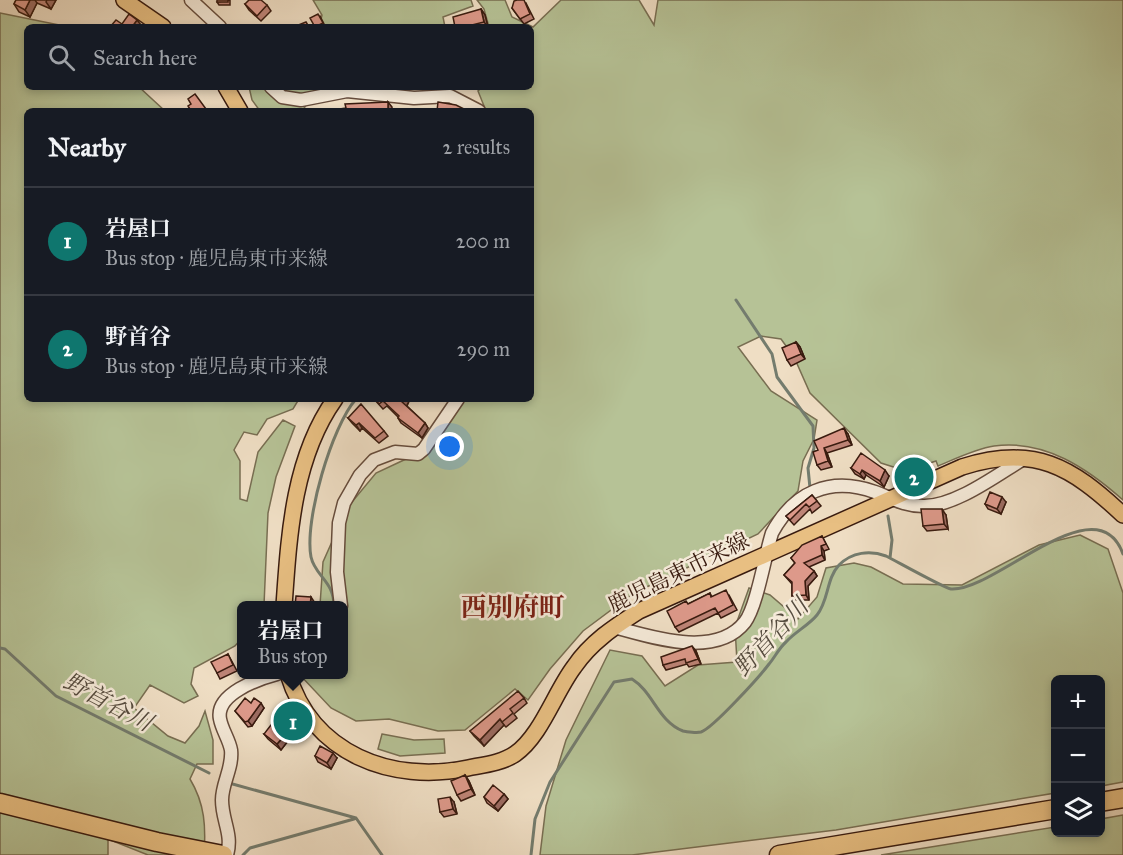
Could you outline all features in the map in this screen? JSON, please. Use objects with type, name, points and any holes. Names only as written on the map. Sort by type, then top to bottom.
[{"type":"highway","points":[[1105,800],[1123,798]]},
{"type":"highway","points":[[0,803],[50,817],[225,855]]},
{"type":"highway","points":[[780,855],[1051,810]]},
{"type":"main road","points":[[124,0],[159,24]]},
{"type":"main road","points":[[228,90],[238,108]]},
{"type":"main road","points":[[285,601],[294,516],[305,456],[314,433],[333,402]]},
{"type":"main road","name":"鹿児島東市来線","points":[[290,679],[301,705],[318,726],[334,742],[365,761],[387,769],[409,773],[462,769],[505,759],[523,747],[574,666],[600,637],[639,611],[889,499],[981,461],[1026,457],[1068,470],[1086,482],[1123,514]]},
{"type":"street","points":[[191,0],[216,24]]},
{"type":"street","points":[[274,90],[282,97],[301,100],[347,91],[414,98],[450,96],[473,108]]},
{"type":"street","points":[[340,601],[337,580],[339,523],[340,511],[349,494],[366,466],[374,460],[395,452],[412,454],[424,449],[456,402]]},
{"type":"street","points":[[614,627],[680,643],[722,638],[746,621],[765,555],[779,520],[799,500],[823,487],[849,485],[889,499],[922,506],[939,505],[1026,457]]},
{"type":"street","points":[[225,855],[231,842],[222,799],[231,751],[220,720],[219,709],[222,702],[230,696],[259,679]]},
{"type":"green space","points":[[313,0],[471,0],[473,6],[443,17],[444,24],[320,24],[322,15]]},
{"type":"green space","points":[[477,0],[505,0],[512,17],[527,24],[488,24],[484,9]]},
{"type":"green space","points":[[561,0],[639,0],[654,25],[658,0],[1123,0],[1123,500],[1080,467],[1031,447],[1013,445],[987,447],[938,466],[936,461],[906,471],[881,463],[810,393],[794,357],[781,339],[761,336],[738,347],[771,391],[817,420],[814,439],[803,461],[798,491],[758,534],[634,593],[583,631],[550,669],[528,700],[515,689],[465,730],[438,731],[389,719],[356,721],[331,708],[304,679],[348,679],[348,601],[320,601],[323,562],[347,508],[376,473],[406,459],[446,423],[453,402],[534,402],[534,108],[485,108],[478,91],[534,90],[534,26]]},
{"type":"green space","points":[[0,13],[54,24],[24,24],[24,90],[142,90],[162,108],[24,108],[24,402],[297,402],[293,409],[267,419],[257,435],[244,432],[234,450],[240,461],[240,499],[247,501],[258,452],[283,420],[295,426],[276,477],[268,513],[264,601],[237,601],[237,644],[194,668],[191,684],[198,696],[184,703],[150,685],[134,708],[168,736],[185,743],[199,726],[205,711],[213,740],[213,764],[197,764],[190,779],[202,807],[205,835],[204,855],[148,855],[108,839],[108,855],[0,855]]},
{"type":"green space","points":[[250,90],[409,90],[408,93],[312,97],[304,108],[258,108],[252,100]]},
{"type":"green space","points":[[1080,535],[1108,549],[1123,593],[1123,782],[1105,785],[1105,675],[1051,675],[1051,794],[836,830],[632,855],[540,855],[546,806],[566,740],[610,650],[642,656],[665,686],[698,665],[737,662],[735,627],[749,588],[770,595],[798,619],[817,597],[826,568],[854,563],[871,567],[903,584],[962,585],[1039,545]]},
{"type":"green space","points":[[382,734],[414,740],[444,739],[445,753],[400,756],[378,749]]},
{"type":"green space","points":[[1123,815],[1123,855],[881,855],[1051,828],[1051,837],[1105,837],[1105,818]]},
{"type":"building","points":[[16,0],[30,0],[25,10],[14,4]]},
{"type":"building","points":[[249,0],[261,0],[267,5],[257,16],[245,4]]},
{"type":"building","points":[[524,0],[530,14],[520,19],[512,8],[514,1]]},
{"type":"building","points":[[481,9],[484,22],[454,24],[453,17]]},
{"type":"building","points":[[129,14],[137,20],[134,24],[122,24]]},
{"type":"building","points":[[318,14],[323,23],[313,24],[310,18]]},
{"type":"building","points":[[195,94],[205,108],[189,108],[188,106],[191,104],[188,99]]},
{"type":"building","points":[[388,102],[388,108],[346,108],[345,104]]},
{"type":"building","points":[[438,102],[462,108],[437,108]]},
{"type":"building","points":[[796,342],[801,354],[787,360],[782,348]]},
{"type":"building","points":[[384,402],[402,402],[425,423],[418,433],[398,418],[399,416]]},
{"type":"building","points":[[361,404],[384,431],[375,438],[359,423],[356,425],[348,418]]},
{"type":"building","points":[[844,428],[848,440],[824,448],[828,461],[817,465],[813,452],[818,450],[814,441]]},
{"type":"building","points":[[861,453],[885,470],[880,481],[862,470],[860,474],[851,468]]},
{"type":"building","points":[[990,492],[1002,497],[997,509],[985,504]]},
{"type":"building","points":[[812,495],[817,501],[809,507],[806,504],[790,520],[786,516]]},
{"type":"building","points":[[921,509],[942,509],[944,524],[923,526]]},
{"type":"building","points":[[822,536],[826,544],[821,546],[822,555],[804,563],[814,571],[805,581],[806,595],[792,596],[792,582],[784,575],[795,563],[791,558],[802,545]]},
{"type":"building","points":[[726,590],[733,605],[718,613],[715,608],[675,627],[667,611],[686,601],[688,604],[710,593],[711,597]]},
{"type":"building","points":[[296,596],[311,597],[311,601],[296,601]]},
{"type":"building","points":[[692,646],[698,659],[686,663],[685,659],[663,665],[661,657]]},
{"type":"building","points":[[228,654],[233,665],[217,673],[211,662]]},
{"type":"building","points":[[518,691],[524,698],[510,709],[513,713],[502,722],[500,719],[480,740],[470,731]]},
{"type":"building","points":[[245,698],[251,703],[254,698],[261,703],[245,722],[235,711]]},
{"type":"building","points":[[274,721],[288,732],[277,744],[264,734]]},
{"type":"building","points":[[320,746],[333,753],[327,763],[315,756]]},
{"type":"building","points":[[465,775],[471,789],[457,795],[451,781]]},
{"type":"building","points":[[493,785],[504,794],[494,806],[484,797]]},
{"type":"building","points":[[450,797],[453,809],[440,812],[438,799]]},
{"type":"waterway","points":[[736,300],[772,354],[777,377],[813,426],[814,448],[808,468],[810,488]]},
{"type":"waterway","points":[[333,601],[331,590],[316,569],[311,557],[312,520],[329,451],[354,402]]},
{"type":"waterway","points":[[888,516],[892,540],[890,558]]},
{"type":"waterway","name":"野首谷川","points":[[531,855],[535,819],[550,782],[614,682],[632,679],[674,726],[685,731],[701,732],[747,690],[784,644],[817,615],[824,603],[835,571],[850,557],[861,553],[886,556],[951,589],[970,585],[993,575],[1069,534],[1091,530],[1110,535],[1123,554]]},
{"type":"waterway","name":"野首谷川","points":[[0,648],[5,649],[56,696],[209,773]]},
{"type":"waterway","name":"野首谷川","points":[[229,783],[356,818],[382,855]]},
{"type":"waterway","points":[[243,855],[250,848],[354,819]]},
{"type":"place","name":"野首谷","points":[[914,477]]},
{"type":"place","name":"岩屋口","points":[[293,721]]},
{"type":"district","name":"西別府町","points":[[513,607]]}]
